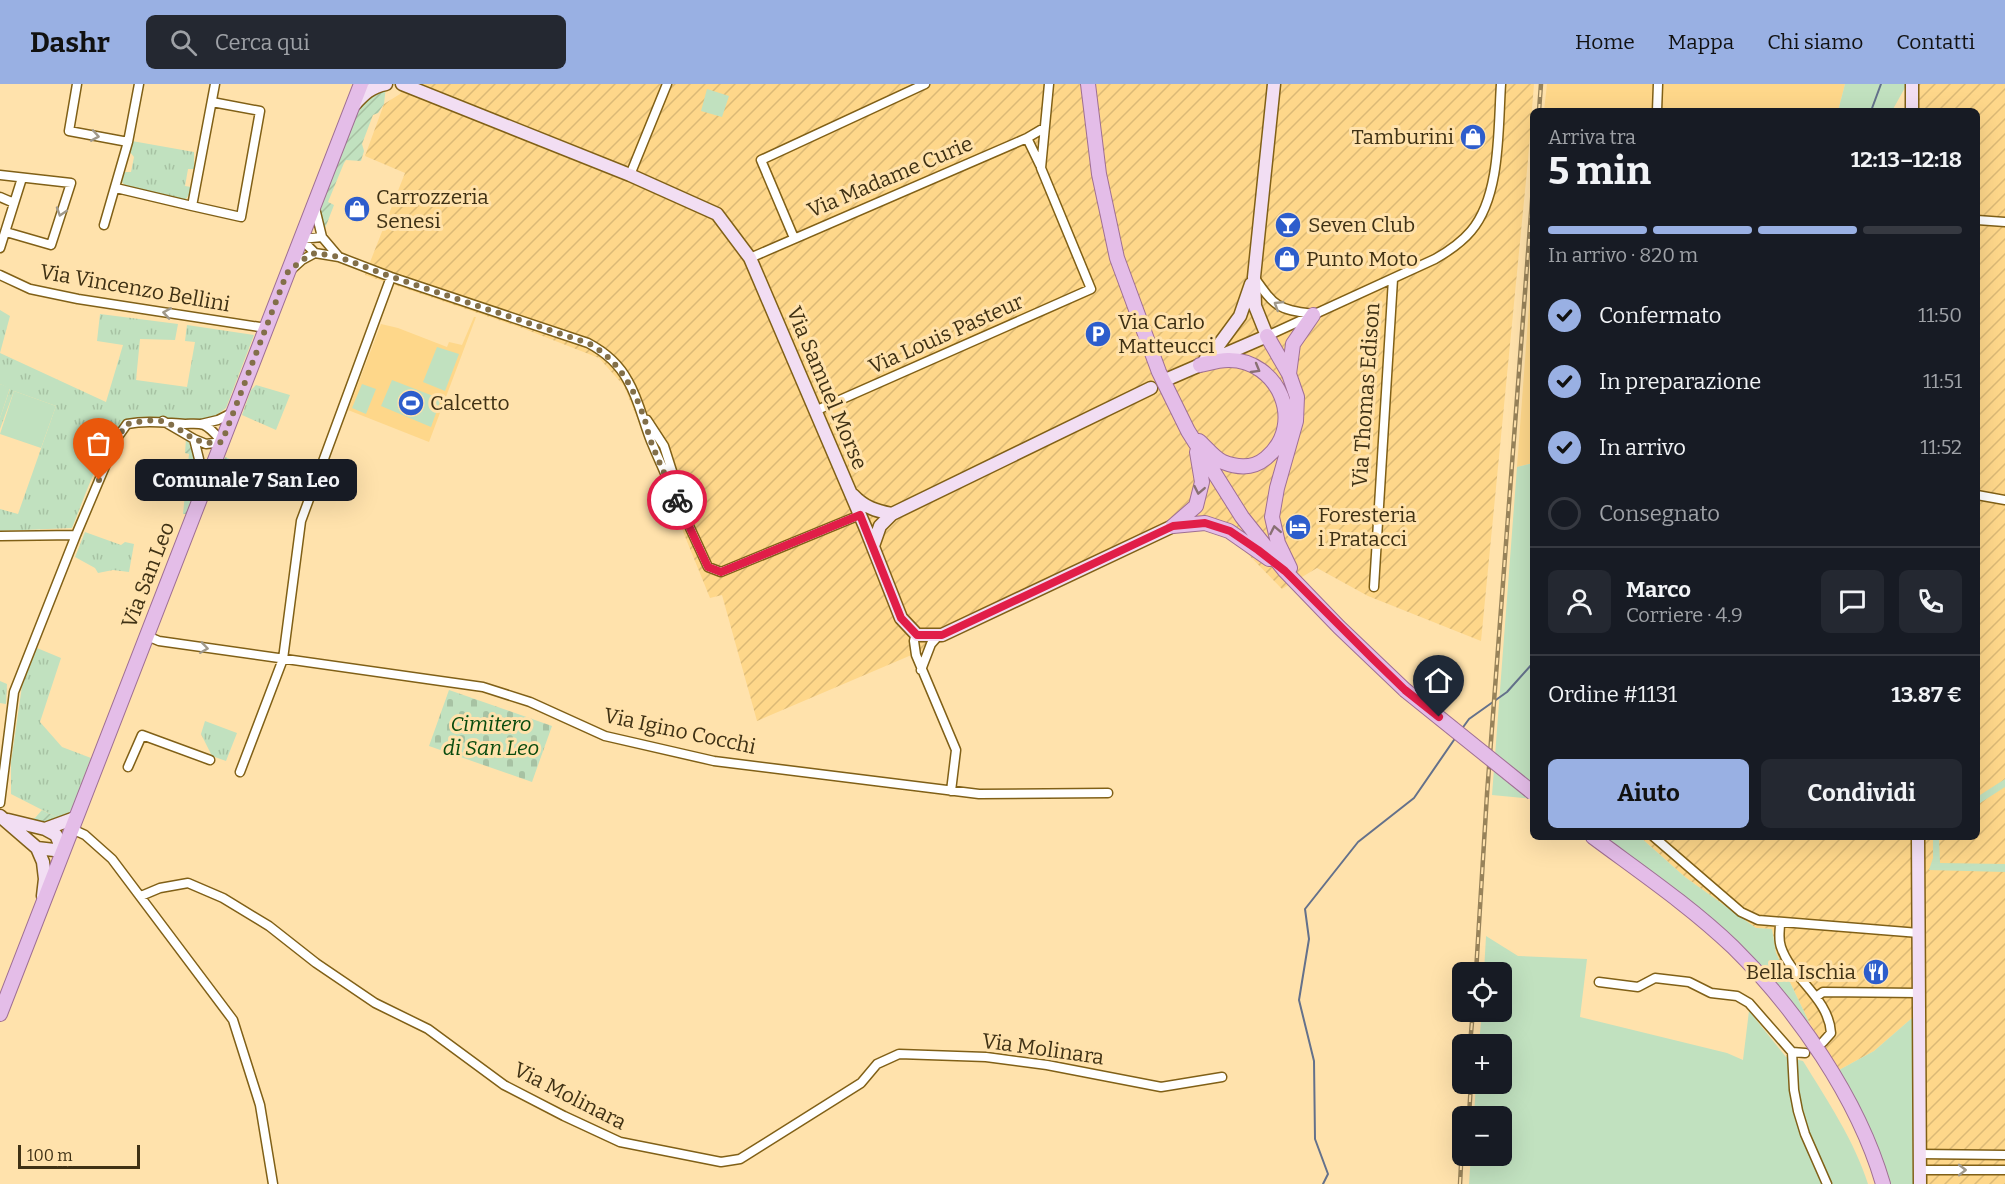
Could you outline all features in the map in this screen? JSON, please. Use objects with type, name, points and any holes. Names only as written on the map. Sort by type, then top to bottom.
[{"type":"main road","name":"Via San Leo","points":[[0,1014],[361,84]]},
{"type":"main road","points":[[1088,84],[1099,174],[1117,258],[1159,372],[1196,445],[1242,517],[1285,571]]},
{"type":"main road","points":[[1289,374],[1293,344],[1313,315]]},
{"type":"main road","points":[[1188,432],[1221,461],[1240,467],[1262,462],[1278,447],[1283,439],[1286,424],[1288,395],[1286,382],[1269,338]]},
{"type":"main road","points":[[1269,338],[1289,374],[1297,398],[1298,410],[1277,488],[1272,517],[1278,543],[1298,583]]},
{"type":"main road","points":[[1200,365],[1228,360],[1243,362],[1256,368],[1269,377],[1279,391],[1284,405],[1286,424]]},
{"type":"main road","points":[[1173,526],[1196,506],[1202,482],[1196,445]]},
{"type":"main road","points":[[1173,526],[1205,523],[1230,531],[1285,571],[1405,690],[1530,791]]},
{"type":"main road","points":[[1597,840],[1663,888],[1732,946],[1784,1001],[1852,1108],[1868,1142],[1883,1184]]},
{"type":"street","points":[[77,84],[69,131],[128,142]]},
{"type":"street","points":[[104,225],[128,142],[139,84]]},
{"type":"street","points":[[192,206],[215,84]]},
{"type":"street","points":[[353,84],[353,106]]},
{"type":"street","points":[[353,106],[365,92],[386,84]]},
{"type":"street","name":"Via Samuel Morse","points":[[402,84],[630,175],[717,214],[750,258],[863,522],[901,618],[920,634]]},
{"type":"street","points":[[630,175],[667,84]]},
{"type":"street","points":[[794,238],[760,160],[925,84]]},
{"type":"street","points":[[1041,168],[1049,84]]},
{"type":"street","points":[[1269,338],[1255,306],[1254,277],[1274,84]]},
{"type":"street","name":"Via Thomas Edison","points":[[1170,378],[1269,338],[1313,315],[1435,259],[1457,246],[1473,230],[1485,209],[1494,182],[1501,84]]},
{"type":"street","points":[[1657,108],[1658,84]]},
{"type":"street","points":[[1912,84],[1912,108]]},
{"type":"street","points":[[116,188],[242,218],[260,111],[212,102]]},
{"type":"street","name":"Via Madame Curie","points":[[750,258],[1028,138],[1044,128]]},
{"type":"street","points":[[1028,138],[1041,168]]},
{"type":"street","name":"Via Louis Pasteur","points":[[815,411],[1090,289],[1041,168]]},
{"type":"street","points":[[0,175],[71,183],[51,245],[6,232]]},
{"type":"street","points":[[0,248],[22,178]]},
{"type":"street","points":[[0,197],[14,203]]},
{"type":"street","points":[[314,204],[322,237],[339,257]]},
{"type":"street","points":[[1980,220],[2005,222]]},
{"type":"street","points":[[301,239],[322,237]]},
{"type":"street","points":[[301,239],[315,253],[339,257],[595,347],[614,362],[628,380],[643,414],[664,446],[684,513],[708,567],[721,572],[863,522],[874,510]]},
{"type":"street","points":[[287,273],[302,260],[315,253]]},
{"type":"street","name":"Via Vincenzo Bellini","points":[[0,275],[30,289],[78,299],[266,328]]},
{"type":"street","points":[[240,772],[283,659],[301,521],[392,277]]},
{"type":"street","points":[[1254,277],[1270,301],[1287,310],[1313,315]]},
{"type":"street","points":[[1200,365],[1218,346],[1240,316],[1254,277]]},
{"type":"street","name":"Via Thomas Edison","points":[[1374,587],[1393,279]]},
{"type":"street","points":[[873,546],[880,526],[891,513],[1151,388]]},
{"type":"street","points":[[0,804],[14,692],[117,438],[127,424],[163,421],[201,424],[218,420],[232,413]]},
{"type":"street","points":[[163,421],[206,444],[222,442],[213,430],[201,424]]},
{"type":"street","points":[[194,439],[203,490]]},
{"type":"street","points":[[850,492],[860,502],[874,510],[891,513]]},
{"type":"street","points":[[1980,496],[2005,500]]},
{"type":"street","points":[[863,522],[880,526]]},
{"type":"street","points":[[921,670],[931,644],[939,635],[1173,526]]},
{"type":"street","points":[[0,536],[76,535]]},
{"type":"street","points":[[901,618],[956,750],[951,790]]},
{"type":"street","points":[[916,655],[914,640],[920,634],[939,635]]},
{"type":"street","points":[[920,634],[921,670]]},
{"type":"street","name":"Via Igino Cocchi","points":[[147,636],[159,641],[283,659],[336,664],[483,687],[530,702],[605,736],[714,761],[979,794],[1107,793]]},
{"type":"street","points":[[128,766],[142,735],[210,760]]},
{"type":"street","points":[[3,818],[45,829],[56,835],[63,852]]},
{"type":"street","points":[[3,818],[37,848],[45,879],[43,903]]},
{"type":"street","points":[[45,829],[74,824],[112,859],[233,1020],[260,1105],[273,1184]]},
{"type":"street","points":[[1657,840],[1741,912],[1758,920],[1919,933]]},
{"type":"street","points":[[1918,840],[1920,1184]]},
{"type":"street","points":[[37,848],[63,852]]},
{"type":"street","name":"Via Molinara","points":[[141,896],[160,888],[188,883],[223,898],[269,926],[316,963],[375,1003],[428,1029],[504,1085],[620,1142],[721,1162],[740,1159],[861,1083],[877,1064],[899,1054],[986,1057],[1047,1065],[1161,1086],[1222,1077]]},
{"type":"street","points":[[1780,923],[1779,938],[1782,951],[1816,997],[1831,1024],[1831,1033],[1823,1042]]},
{"type":"street","points":[[1599,982],[1638,987],[1655,978],[1689,982],[1711,993],[1737,996],[1749,1003],[1792,1052],[1794,1090],[1798,1111],[1805,1134],[1827,1184]]},
{"type":"street","points":[[1816,997],[1823,992],[1919,993]]},
{"type":"street","points":[[1792,1052],[1805,1053]]},
{"type":"street","points":[[1920,1154],[2005,1155]]},
{"type":"street","points":[[1920,1170],[2005,1170]]},
{"type":"shaded area","points":[[405,84],[1534,84],[1481,641],[1368,596],[1317,568],[1282,589],[1235,541],[1201,528],[1178,531],[949,639],[757,721],[722,595],[710,598],[624,386],[599,358],[522,328],[365,275],[405,173],[365,156],[384,104],[400,94]]},
{"type":"shaded area","points":[[1547,84],[1845,84],[1839,108],[1544,108]]},
{"type":"shaded area","points":[[1912,84],[2005,84],[2005,1184],[1920,1184],[1918,840],[1980,840],[1980,108],[1912,108]]},
{"type":"shaded area","points":[[1530,293],[1530,464],[1517,467]]},
{"type":"shaded area","points":[[476,317],[429,442],[348,410],[381,324],[398,328],[447,347],[449,342],[462,345]]},
{"type":"shaded area","points":[[1643,840],[1912,840],[1912,1018],[1874,1051],[1839,1070],[1810,1024],[1776,953],[1772,929],[1756,928],[1685,877]]},
{"type":"green space","points":[[1845,84],[1907,84],[1894,108],[1839,108]]},
{"type":"green space","points":[[386,86],[384,104],[378,113],[373,115],[362,144],[364,151],[361,161],[346,160],[344,163],[328,202],[334,205],[324,231],[320,221],[321,202],[361,104],[367,97]]},
{"type":"green space","points":[[707,89],[729,96],[722,117],[701,111]]},
{"type":"green space","points":[[132,141],[194,152],[194,169],[188,169],[185,186],[191,187],[185,200],[126,187],[122,182],[124,172],[131,172],[134,157],[130,152]]},
{"type":"green space","points":[[0,310],[10,316],[0,353]]},
{"type":"green space","points":[[100,314],[178,324],[175,340],[140,339],[136,380],[187,387],[195,342],[185,341],[187,325],[254,335],[226,408],[218,414],[209,419],[193,422],[138,417],[121,424],[114,432],[101,458],[72,528],[0,531],[0,509],[18,514],[56,406],[14,391],[0,429],[0,418],[10,389],[0,384],[0,353],[106,402],[123,345],[97,341]]},
{"type":"green space","points":[[437,347],[459,354],[445,391],[423,382]]},
{"type":"green space","name":"Calcetto","points":[[392,380],[441,399],[431,427],[381,406]]},
{"type":"green space","points":[[0,384],[10,388],[0,418]]},
{"type":"green space","points":[[362,384],[376,389],[366,414],[352,408]]},
{"type":"green space","points":[[256,385],[290,395],[276,430],[242,415],[251,390]]},
{"type":"green space","points":[[14,391],[56,406],[41,448],[0,434]]},
{"type":"green space","points":[[186,439],[195,456],[196,475],[187,514],[183,514],[189,454],[185,453]]},
{"type":"green space","points":[[225,457],[261,472],[257,479],[221,466]]},
{"type":"green space","points":[[1530,464],[1530,799],[1492,795],[1517,467]]},
{"type":"green space","points":[[85,532],[121,545],[125,542],[134,544],[129,572],[113,570],[98,573],[95,568],[75,557]]},
{"type":"green space","points":[[37,648],[61,658],[40,722],[62,747],[91,758],[72,809],[66,818],[58,818],[11,794],[11,762],[22,686]]},
{"type":"green space","points":[[0,681],[7,684],[6,704],[0,703]]},
{"type":"green space","name":"Cimitero di San Leo","points":[[449,690],[552,726],[532,782],[429,746]]},
{"type":"green space","points":[[205,721],[237,733],[226,761],[212,756],[201,734]]},
{"type":"green space","points":[[2005,779],[2005,787],[1980,803],[1980,795]]},
{"type":"green space","points":[[42,810],[58,818],[44,824],[27,821],[35,818]]},
{"type":"green space","points":[[1610,840],[1643,840],[1685,877],[1756,928],[1772,929],[1776,953],[1810,1024],[1745,952],[1700,912]]},
{"type":"green space","points":[[1933,840],[1939,840],[1940,863],[2005,864],[2005,872],[1929,870],[1933,858]]},
{"type":"green space","points":[[1486,936],[1518,956],[1587,959],[1580,1017],[1727,1053],[1743,1060],[1749,1011],[1786,1057],[1803,1061],[1848,1136],[1868,1184],[1469,1184],[1470,1166],[1512,1166],[1512,1106],[1475,1106],[1475,1094],[1512,1094],[1512,1034],[1480,1034],[1481,1022],[1512,1022],[1512,962],[1485,962]]},
{"type":"green space","points":[[1912,1018],[1913,1184],[1889,1184],[1874,1140],[1839,1070],[1874,1051]]},
{"type":"waterway","points":[[1872,108],[1881,84]]},
{"type":"waterway","points":[[1461,730],[1469,719],[1507,692],[1530,666]]},
{"type":"waterway","points":[[1323,1184],[1328,1174],[1315,1139],[1314,1061],[1299,1000],[1309,939],[1305,909],[1358,842],[1414,798],[1456,737]]},
{"type":"railway","points":[[1539,108],[1541,84]]},
{"type":"railway","points":[[1477,962],[1487,794],[1530,227]]},
{"type":"railway","points":[[1471,1034],[1472,1022]]},
{"type":"railway","points":[[1470,1094],[1470,1106]]},
{"type":"railway","points":[[1460,1184],[1461,1166]]},
{"type":"way so far","points":[[99,480],[117,438],[127,424],[163,421],[206,444],[222,442],[287,273],[302,260],[315,253],[339,257],[588,343],[602,350],[628,380],[677,500]]},
{"type":"place","name":"Tamburini","points":[[1473,137]]},
{"type":"place","name":"Carrozzeria Senesi","points":[[357,209]]},
{"type":"place","name":"Seven Club","points":[[1288,225]]},
{"type":"place","name":"Punto Moto","points":[[1287,259]]},
{"type":"place","name":"Via Carlo Matteucci","points":[[1098,334]]},
{"type":"place","name":"Calcetto","points":[[411,403]]},
{"type":"place","name":"Comunale 7 San Leo","points":[[99,480]]},
{"type":"place","name":"Foresteria i Pratacci","points":[[1298,527]]},
{"type":"place","name":"Bella Ischia","points":[[1876,972]]},
{"type":"route","points":[[677,500],[708,567],[721,572],[860,515],[901,618],[917,635],[942,635],[1173,526],[1205,523],[1230,531],[1285,571],[1405,690],[1439,717]]}]
